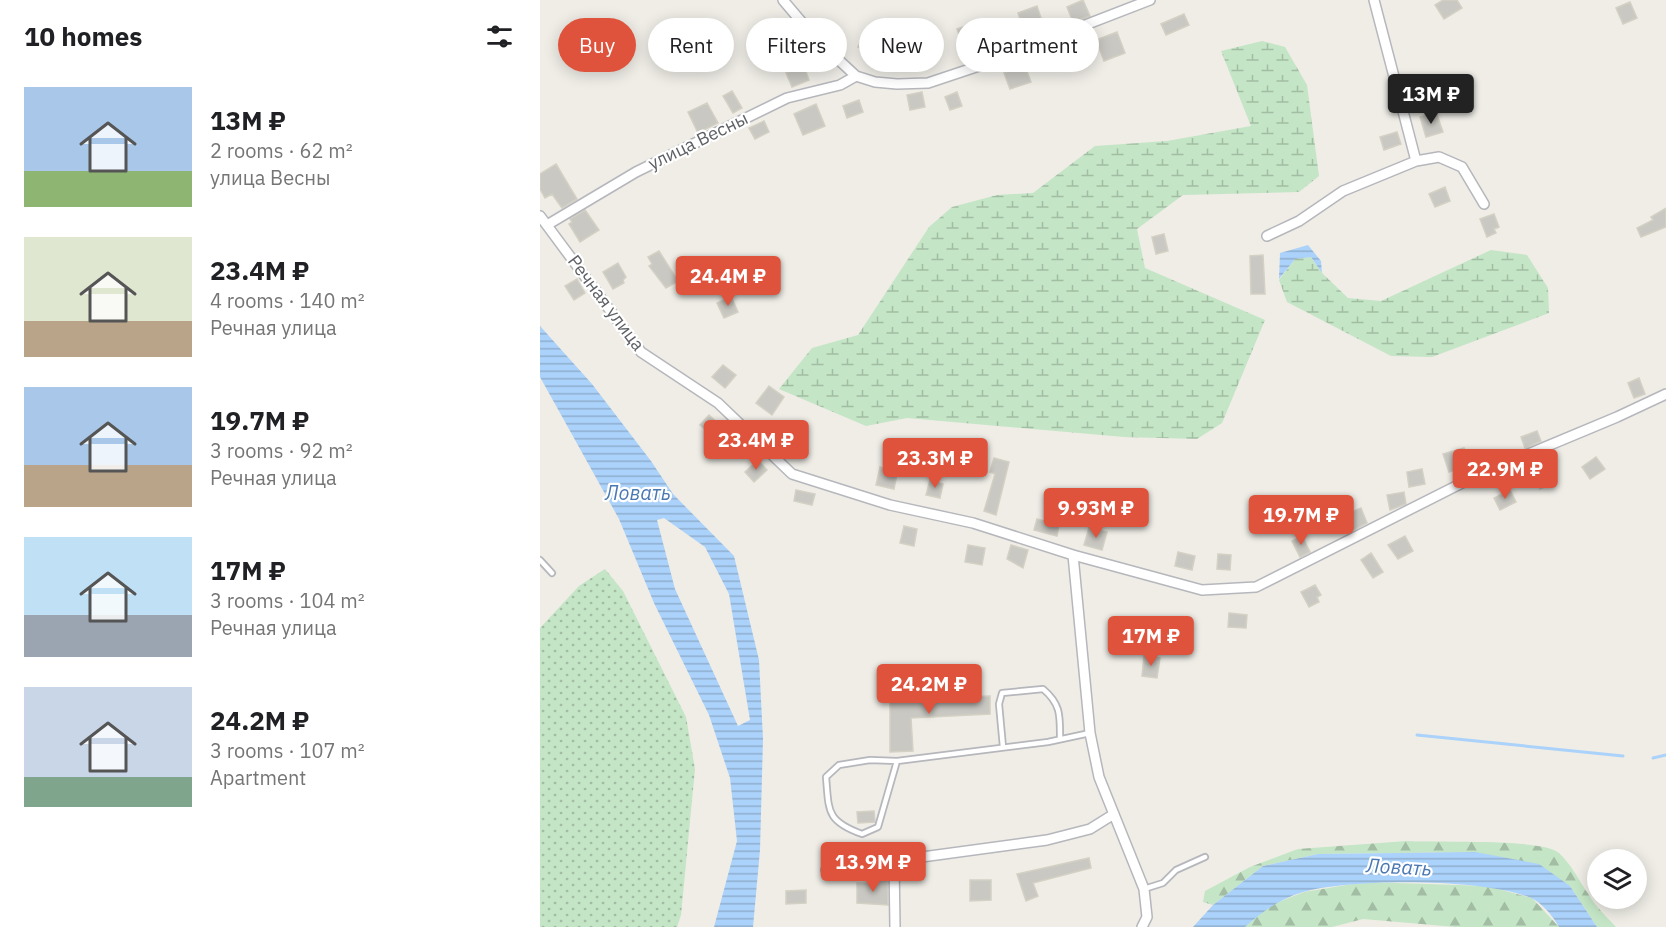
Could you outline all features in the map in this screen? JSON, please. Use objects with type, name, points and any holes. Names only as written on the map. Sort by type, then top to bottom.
[{"type":"street","points":[[783,0],[816,39],[856,76],[875,82],[897,84],[927,82],[979,66],[1150,0]]},
{"type":"street","points":[[1374,0],[1416,161]]},
{"type":"street","name":"улица Весны","points":[[547,225],[636,172],[787,98],[840,85],[856,76]]},
{"type":"street","points":[[1267,236],[1299,221],[1343,191],[1416,161],[1439,157],[1462,167],[1484,204]]},
{"type":"street","name":"Речная улица","points":[[540,216],[641,352],[718,403],[792,474],[890,505],[973,522],[1073,555],[1202,590],[1256,587],[1478,475],[1666,394]]},
{"type":"street","points":[[1073,555],[1090,733],[1099,777],[1144,889],[1147,917],[1142,927]]},
{"type":"street","points":[[826,870],[1047,840],[1090,829],[1114,814]]},
{"type":"street","points":[[894,862],[895,927]]},
{"type":"lane","points":[[540,560],[552,573]]},
{"type":"lane","points":[[1003,747],[999,704],[1002,693],[1026,689],[1043,689],[1054,699],[1060,715],[1060,738]]},
{"type":"lane","points":[[897,761],[878,827],[862,834],[844,828],[829,812],[826,777],[839,765],[870,760],[897,761],[1090,733]]},
{"type":"lane","points":[[1144,889],[1163,883],[1176,870],[1205,857]]},
{"type":"green space","points":[[1262,41],[1285,47],[1307,85],[1319,176],[1299,192],[1183,195],[1137,229],[1145,268],[1265,320],[1222,423],[1197,439],[1124,437],[907,418],[866,426],[779,389],[812,348],[858,335],[929,227],[952,207],[997,195],[1033,193],[1095,146],[1167,141],[1251,126],[1221,51]]},
{"type":"green space","points":[[1491,250],[1527,255],[1548,288],[1549,313],[1432,357],[1391,356],[1287,302],[1279,280],[1295,259],[1311,257],[1322,273],[1348,298],[1381,301]]},
{"type":"green space","points":[[605,569],[623,591],[686,717],[695,769],[681,915],[677,927],[540,927],[540,628],[579,586]]},
{"type":"green space","points":[[1407,841],[1511,843],[1549,848],[1564,858],[1587,891],[1587,909],[1600,909],[1616,927],[1597,927],[1570,886],[1475,852],[1318,854],[1263,866],[1213,905],[1203,902],[1205,891],[1250,867],[1298,849]]},
{"type":"green space","points":[[1365,882],[1487,886],[1532,898],[1559,927],[1456,927],[1363,919],[1332,927],[1245,927],[1269,906],[1304,892]]},
{"type":"water","points":[[1308,245],[1321,261],[1322,273],[1311,257],[1295,259],[1279,279],[1280,253]]},
{"type":"water","name":"Ловать","points":[[540,326],[592,384],[651,461],[673,494],[734,556],[759,660],[763,739],[760,850],[753,927],[714,927],[737,841],[730,778],[709,715],[654,603],[619,519],[540,377]],"holes":[[[664,518],[705,547],[729,594],[750,720],[738,726],[675,589],[657,520]]]},
{"type":"water","name":"Ловать","points":[[1475,852],[1539,864],[1570,886],[1597,927],[1559,927],[1551,914],[1539,903],[1510,891],[1451,884],[1384,882],[1325,887],[1303,892],[1279,902],[1245,927],[1193,927],[1213,905],[1263,866],[1318,854]]},
{"type":"building","points":[[1083,0],[1090,16],[1071,18],[1067,7]]},
{"type":"building","points":[[1443,0],[1457,0],[1462,8],[1444,19],[1435,5]]},
{"type":"building","points":[[1630,2],[1637,18],[1623,24],[1616,8]]},
{"type":"building","points":[[1037,6],[1041,18],[1020,18],[1018,13]]},
{"type":"building","points":[[1184,14],[1189,25],[1166,35],[1161,24]]},
{"type":"building","points":[[1117,32],[1125,53],[1104,61],[1099,48],[1099,39]]},
{"type":"building","points":[[806,72],[809,80],[792,87],[786,73]]},
{"type":"building","points":[[1027,72],[1031,82],[1010,89],[1004,73]]},
{"type":"building","points":[[732,91],[742,108],[733,113],[723,96]]},
{"type":"building","points":[[922,92],[925,107],[910,110],[907,95]]},
{"type":"building","points":[[957,92],[962,106],[950,110],[945,97]]},
{"type":"building","points":[[859,100],[863,112],[847,118],[843,106]]},
{"type":"building","points":[[707,103],[718,123],[698,133],[688,112]]},
{"type":"building","points":[[816,104],[825,126],[803,135],[794,114]]},
{"type":"building","points":[[1436,112],[1443,132],[1426,137],[1420,117]]},
{"type":"building","points":[[764,121],[769,132],[755,139],[749,128]]},
{"type":"building","points":[[1397,132],[1401,144],[1384,150],[1380,137]]},
{"type":"building","points":[[556,164],[577,199],[562,208],[552,194],[545,198],[540,189],[540,174]]},
{"type":"building","points":[[1445,187],[1450,201],[1435,207],[1429,194]]},
{"type":"building","points":[[1666,208],[1666,227],[1641,237],[1637,228],[1653,220],[1651,217]]},
{"type":"building","points":[[585,210],[599,230],[580,242],[569,224],[572,222],[570,219]]},
{"type":"building","points":[[1494,214],[1499,227],[1494,229],[1496,233],[1487,237],[1480,219]]},
{"type":"building","points":[[1164,234],[1168,251],[1156,254],[1152,237]]},
{"type":"building","points":[[659,251],[678,281],[666,288],[649,266],[652,264],[648,257]]},
{"type":"building","points":[[1263,255],[1265,294],[1251,294],[1250,256]]},
{"type":"building","points":[[618,263],[626,277],[623,280],[624,283],[613,289],[603,272]]},
{"type":"building","points":[[577,279],[585,293],[574,300],[565,286]]},
{"type":"building","points":[[731,296],[738,312],[724,318],[717,303]]},
{"type":"building","points":[[723,365],[736,375],[725,388],[712,377]]},
{"type":"building","points":[[1639,378],[1645,394],[1634,398],[1628,383]]},
{"type":"building","points":[[769,386],[784,397],[772,415],[756,403]]},
{"type":"building","points":[[709,415],[724,429],[715,438],[700,425]]},
{"type":"building","points":[[1537,431],[1541,441],[1525,448],[1521,437]]},
{"type":"building","points":[[793,439],[805,447],[799,456],[795,453],[793,456],[785,450]]},
{"type":"building","points":[[1464,448],[1470,465],[1449,472],[1443,454]]},
{"type":"building","points":[[1596,457],[1605,469],[1590,479],[1582,467]]},
{"type":"building","points":[[994,458],[1009,462],[996,515],[984,511],[995,474],[990,472]]},
{"type":"building","points":[[758,460],[767,470],[754,482],[745,472]]},
{"type":"building","points":[[880,467],[897,474],[894,489],[876,485]]},
{"type":"building","points":[[1422,469],[1425,484],[1409,487],[1407,472]]},
{"type":"building","points":[[1551,472],[1556,482],[1540,489],[1536,479]]},
{"type":"building","points":[[930,480],[943,484],[940,498],[926,495]]},
{"type":"building","points":[[796,490],[815,494],[812,505],[794,501]]},
{"type":"building","points":[[1510,490],[1516,502],[1500,510],[1494,498]]},
{"type":"building","points":[[1404,492],[1406,504],[1390,510],[1387,495]]},
{"type":"building","points":[[1361,508],[1367,523],[1348,533],[1342,516]]},
{"type":"building","points":[[1037,519],[1059,525],[1057,536],[1034,530]]},
{"type":"building","points":[[904,526],[917,529],[914,546],[900,543]]},
{"type":"building","points":[[1089,528],[1107,532],[1102,550],[1084,545]]},
{"type":"building","points":[[1302,536],[1310,552],[1300,557],[1292,541]]},
{"type":"building","points":[[1405,536],[1413,551],[1398,559],[1388,545]]},
{"type":"building","points":[[968,545],[985,548],[982,565],[965,562]]},
{"type":"building","points":[[1011,545],[1028,550],[1023,568],[1007,559]]},
{"type":"building","points":[[1178,552],[1195,556],[1192,570],[1175,566]]},
{"type":"building","points":[[1371,553],[1383,572],[1373,578],[1361,560]]},
{"type":"building","points":[[1218,554],[1231,555],[1230,570],[1217,569]]},
{"type":"building","points":[[1315,585],[1321,595],[1317,597],[1319,602],[1309,607],[1301,592]]},
{"type":"building","points":[[1229,613],[1247,615],[1246,628],[1228,627]]},
{"type":"building","points":[[1144,656],[1160,658],[1157,678],[1142,676]]},
{"type":"building","points":[[931,693],[940,693],[940,698],[990,696],[990,714],[911,718],[913,751],[890,752],[890,700],[931,698]]},
{"type":"building","points":[[874,811],[875,822],[858,823],[857,812]]},
{"type":"building","points":[[1089,858],[1091,868],[1033,883],[1038,896],[1026,901],[1017,874]]},
{"type":"building","points":[[887,878],[888,905],[857,903],[857,883],[878,883],[878,879]]},
{"type":"building","points":[[970,880],[991,880],[991,900],[970,901]]},
{"type":"building","points":[[806,890],[806,903],[786,904],[786,891]]},
{"type":"waterway","points":[[1417,735],[1623,756]]},
{"type":"waterway","points":[[1653,758],[1666,755]]}]
